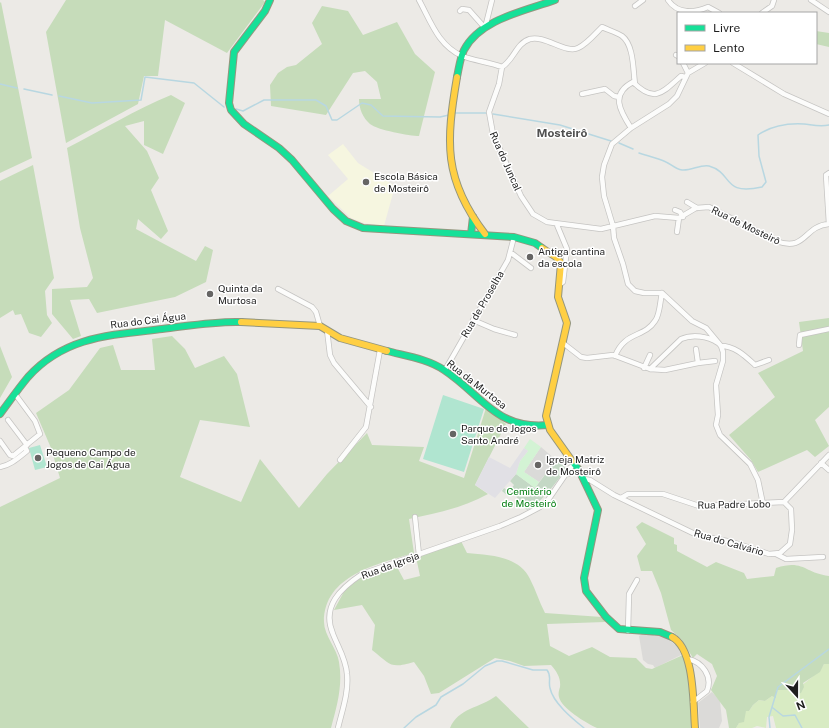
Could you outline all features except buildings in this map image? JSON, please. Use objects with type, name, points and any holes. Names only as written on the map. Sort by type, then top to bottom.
[{"type":"main road","points":[[270,0],[265,11],[238,46],[232,58],[228,103],[232,114],[286,154],[335,212],[346,222],[363,228],[485,234],[514,237],[535,243],[556,257],[561,263],[559,301],[567,323],[546,413],[548,425],[579,470],[595,503],[598,514],[584,578],[585,588],[595,604],[613,625],[628,630],[653,631],[666,634],[674,638],[684,650],[688,659],[695,728]]},
{"type":"main road","points":[[485,234],[473,218],[455,178],[450,160],[451,129],[459,66],[462,55],[470,42],[485,28],[555,0]]},
{"type":"main road","points":[[471,234],[473,218]]},
{"type":"main road","name":"Rua do Cai Água","points":[[0,414],[28,377],[47,361],[70,346],[100,336],[231,322],[320,326],[327,330]]},
{"type":"main road","name":"Rua da Murtosa","points":[[327,330],[340,338],[434,364],[445,370],[508,420],[522,426],[548,425]]},
{"type":"street","points":[[419,0],[438,37],[448,47],[462,55],[502,67],[508,64],[522,42],[529,39],[537,38],[572,49],[578,48],[602,27],[620,35],[626,40],[630,48],[635,84]]},
{"type":"street","points":[[485,28],[492,0]]},
{"type":"street","points":[[635,6],[643,0]]},
{"type":"street","points":[[668,0],[672,7],[681,10],[697,12],[708,7],[717,12]]},
{"type":"street","points":[[763,12],[772,6],[774,0]]},
{"type":"street","points":[[811,0],[829,12]]},
{"type":"street","points":[[460,11],[462,9],[469,10],[485,28]]},
{"type":"street","points":[[683,64],[686,75],[677,96],[669,104],[631,128],[612,144],[604,165],[602,177],[604,196],[614,238],[628,284],[635,291],[644,293],[662,293],[692,321],[706,328],[721,346],[723,361],[716,385],[718,415],[716,425],[720,434],[750,464],[758,480],[764,504]]},
{"type":"street","points":[[631,128],[621,110],[619,97],[629,84],[633,82],[648,93],[661,94],[682,76],[703,64]]},
{"type":"street","points":[[735,64],[784,94],[829,114]]},
{"type":"street","name":"Rua do Juncal","points":[[502,67],[499,84],[490,112],[493,134],[521,196],[533,214],[547,222],[557,225],[601,229],[612,226]]},
{"type":"street","points":[[582,94],[605,89],[614,96],[619,97]]},
{"type":"street","points":[[827,174],[828,225]]},
{"type":"street","points":[[687,202],[697,208]]},
{"type":"street","name":"Rua de Mosteirô","points":[[681,218],[697,208],[709,207],[718,210],[776,242],[787,245],[796,244],[814,229],[828,225]]},
{"type":"street","points":[[675,210],[680,212],[681,218],[677,232]]},
{"type":"street","points":[[612,226],[655,216],[681,218]]},
{"type":"street","points":[[557,225],[567,249],[564,282],[559,283]]},
{"type":"street","name":"Rua de Proselha","points":[[445,370],[508,260],[514,237]]},
{"type":"street","points":[[510,252],[531,268]]},
{"type":"street","points":[[278,289],[312,307],[316,312],[320,326]]},
{"type":"street","points":[[615,356],[625,340],[650,327],[656,320],[662,293]]},
{"type":"street","points":[[473,320],[494,329],[515,335]]},
{"type":"street","points":[[799,345],[800,335],[829,329]]},
{"type":"street","points":[[327,330],[330,355],[334,363],[371,406]]},
{"type":"street","points":[[650,368],[681,339],[687,336],[707,338],[721,346],[728,346],[741,353],[755,365],[769,360]]},
{"type":"street","points":[[563,343],[581,357],[615,356],[644,368],[665,370],[715,361]]},
{"type":"street","points":[[696,349],[698,363]]},
{"type":"street","points":[[340,460],[366,427],[380,350]]},
{"type":"street","points":[[644,368],[650,355]]},
{"type":"street","points":[[0,441],[10,455],[13,456],[40,434],[35,421],[15,394]]},
{"type":"street","points":[[0,467],[8,465],[27,451],[26,446],[8,420]]},
{"type":"street","name":"Rua Padre Lobo","points":[[621,498],[628,494],[663,494],[699,506],[784,502],[829,455]]},
{"type":"street","points":[[820,463],[829,470]]},
{"type":"street","name":"Rua da Igreja","points":[[338,728],[347,691],[347,674],[343,654],[332,632],[329,616],[334,598],[346,584],[362,574],[500,526],[540,507],[552,495],[570,468],[575,464]]},
{"type":"street","points":[[565,475],[579,470]]},
{"type":"street","name":"Rua do Calvário","points":[[584,479],[590,480],[621,498],[697,535],[732,542],[769,554],[780,553],[790,544],[792,530],[791,509],[784,502]]},
{"type":"street","points":[[415,517],[419,555]]},
{"type":"street","points":[[774,554],[786,559],[823,557]]},
{"type":"street","points":[[628,630],[629,594],[637,580]]},
{"type":"street","points":[[688,659],[693,660],[702,667],[709,680],[707,691],[693,702]]},
{"type":"shaded area","name":"Escola Básica de Mosteirô","points":[[343,144],[358,163],[395,186],[384,226],[364,223],[351,218],[328,196],[348,179],[328,155]]},
{"type":"shaded area","points":[[541,447],[556,460],[539,482],[524,472]]},
{"type":"shaded area","points":[[524,448],[528,451],[520,461],[516,474],[495,498],[475,485],[489,457],[510,468]]},
{"type":"shaded area","points":[[642,634],[653,634],[654,636],[659,635],[666,638],[678,647],[681,655],[655,668],[653,665],[648,664],[643,660],[639,636]]},
{"type":"shaded area","points":[[712,692],[720,701],[722,721],[719,728],[700,728],[698,703]]},
{"type":"green space","points":[[66,0],[263,0],[265,2],[227,53],[165,20],[158,76],[144,76],[138,104],[66,143],[46,32]]},
{"type":"green space","points":[[1,2],[32,158],[0,173],[0,3]]},
{"type":"green space","points":[[322,6],[348,11],[363,35],[397,22],[415,54],[435,72],[419,136],[401,134],[374,126],[370,124],[363,116],[359,99],[381,99],[377,82],[365,71],[353,73],[326,115],[271,106],[270,85],[278,73],[287,67],[296,65],[322,44],[312,23]]},
{"type":"green space","points":[[817,31],[829,33],[829,47],[817,44]]},
{"type":"green space","points":[[171,95],[185,103],[163,154],[144,145],[144,121],[125,126],[147,151],[159,178],[151,190],[168,231],[161,239],[138,219],[136,229],[196,261],[205,246],[213,250],[206,282],[175,297],[97,313],[89,299],[70,300],[81,336],[73,339],[52,314],[52,289],[87,287],[93,278],[80,228],[67,148]]},
{"type":"green space","points":[[33,165],[54,278],[45,291],[47,315],[52,323],[41,337],[29,333],[21,314],[15,315],[13,310],[0,318],[0,181]]},
{"type":"green space","points":[[829,318],[829,407],[815,420],[829,446],[815,457],[807,450],[758,472],[751,460],[729,435],[775,397],[758,373],[803,351],[799,322]]},
{"type":"green space","points":[[172,336],[185,349],[195,368],[224,356],[237,374],[250,427],[200,420],[180,477],[241,502],[260,459],[299,508],[327,474],[367,433],[372,445],[424,447],[419,461],[464,478],[486,408],[506,424],[475,485],[488,494],[469,503],[409,519],[414,553],[370,567],[343,582],[333,593],[326,606],[324,622],[326,632],[338,657],[340,671],[339,695],[331,728],[0,728],[0,507],[60,478],[51,448],[36,413],[69,390],[100,348],[113,345],[121,370],[155,370],[152,339]]},
{"type":"green space","points":[[0,346],[12,377],[0,398]]},
{"type":"green space","name":"Parque de Jogos Santo André","points":[[443,395],[484,409],[464,472],[423,459]]},
{"type":"green space","points":[[530,439],[541,447],[524,472],[539,482],[535,488],[516,474],[520,461],[528,451],[524,448]]},
{"type":"green space","name":"Pequeno Campo de Jogos de Cai Água","points":[[40,445],[47,467],[35,470],[29,448]]},
{"type":"green space","name":"Cemitério de Mosteirô","points":[[556,460],[567,468],[544,497],[527,510],[514,494],[508,496],[502,491],[504,488],[509,492],[514,485],[510,481],[516,474],[535,488]]},
{"type":"green space","points":[[642,522],[674,538],[674,544],[677,545],[677,551],[707,567],[716,562],[744,573],[747,579],[774,576],[776,568],[793,565],[829,576],[829,664],[824,664],[820,672],[803,683],[804,687],[801,693],[796,694],[788,690],[776,690],[776,698],[772,696],[765,701],[759,700],[749,711],[746,711],[744,722],[739,723],[736,728],[729,728],[726,710],[711,690],[717,676],[712,664],[697,654],[693,658],[681,639],[671,630],[661,593],[652,571],[641,571],[637,556],[646,544],[636,527]]},
{"type":"green space","points":[[461,541],[467,553],[503,558],[511,561],[525,571],[545,613],[602,617],[605,622],[547,624],[550,646],[569,656],[592,647],[610,657],[636,658],[646,668],[652,669],[683,655],[687,660],[692,728],[597,728],[575,715],[564,706],[559,697],[559,678],[551,665],[524,666],[495,658],[439,693],[431,694],[424,676],[414,662],[400,665],[391,664],[372,650],[375,625],[362,605],[334,610],[346,588],[360,578],[397,567],[404,580],[420,576],[416,557]]},
{"type":"green space","points":[[824,664],[829,664],[829,728],[776,728],[773,716],[767,717],[766,728],[757,726],[752,728],[736,728],[746,711],[749,711],[759,700],[765,701],[772,696],[776,697],[776,690],[788,690],[793,693],[815,675]]},
{"type":"green space","points":[[496,696],[529,728],[450,728],[458,716]]},
{"type":"waterway","points":[[59,96],[92,103],[141,100],[145,77],[194,83],[224,107]]},
{"type":"waterway","points":[[0,84],[17,88]]},
{"type":"waterway","points":[[24,89],[52,95]]},
{"type":"waterway","points":[[236,109],[243,111],[264,100],[316,100],[326,106],[332,120],[337,120],[362,103],[371,105],[383,116],[440,117],[449,115]]},
{"type":"waterway","points":[[455,113],[486,113]]},
{"type":"waterway","points":[[493,114],[560,125],[611,141]]},
{"type":"waterway","points":[[639,153],[663,161],[677,169],[682,170],[709,166],[717,169],[734,186],[749,189],[762,187],[766,182],[759,156],[758,135],[768,129],[785,125],[829,125]]},
{"type":"waterway","points":[[619,143],[633,149]]},
{"type":"waterway","points":[[770,728],[769,717],[778,687],[829,649]]},
{"type":"waterway","points":[[404,728],[416,717],[436,705],[441,697],[463,684],[485,666],[497,661],[502,661],[533,670],[547,670],[549,674],[550,688],[555,699],[559,705],[584,728]]},
{"type":"waterway","points":[[773,708],[783,716],[795,715],[802,728]]},
{"type":"traffic: fast","points":[[270,0],[265,11],[234,52],[229,103],[231,110],[244,124],[279,148],[292,160],[333,209],[346,221],[363,228],[514,237],[535,243],[542,248]]},
{"type":"traffic: fast","points":[[457,77],[464,50],[471,39],[481,31],[492,23],[517,12],[555,0]]},
{"type":"traffic: fast","points":[[471,234],[473,217]]},
{"type":"traffic: fast","points":[[0,414],[28,377],[42,363],[73,345],[125,333],[211,323],[241,322]]},
{"type":"traffic: fast","points":[[387,351],[417,358],[438,366],[491,409],[515,422],[530,425],[548,425]]},
{"type":"traffic: fast","points":[[572,461],[579,470],[598,510],[584,578],[586,591],[606,617],[619,629],[660,632],[672,637]]},
{"type":"traffic: slow","points":[[457,77],[451,121],[451,159],[461,195],[471,214],[485,234]]},
{"type":"traffic: slow","points":[[542,248],[556,257],[561,263],[558,297],[567,323],[546,416],[550,430],[572,461]]},
{"type":"traffic: slow","points":[[241,322],[320,326],[340,338],[387,351]]},
{"type":"traffic: slow","points":[[672,637],[680,643],[689,665],[693,692],[695,728]]},
{"type":"place","name":"Escola Básica de Mosteirô","points":[[366,182]]},
{"type":"place","name":"Antiga cantina da escola","points":[[530,257]]},
{"type":"place","name":"Quinta da Murtosa","points":[[210,294]]},
{"type":"place","name":"Parque de Jogos Santo André","points":[[453,434]]},
{"type":"place","name":"Pequeno Campo de Jogos de Cai Água","points":[[38,458]]},
{"type":"place","name":"Igreja Matriz de Mosteirô","points":[[538,465]]},
{"type":"district","name":"Mosteirô","points":[[562,133]]}]
